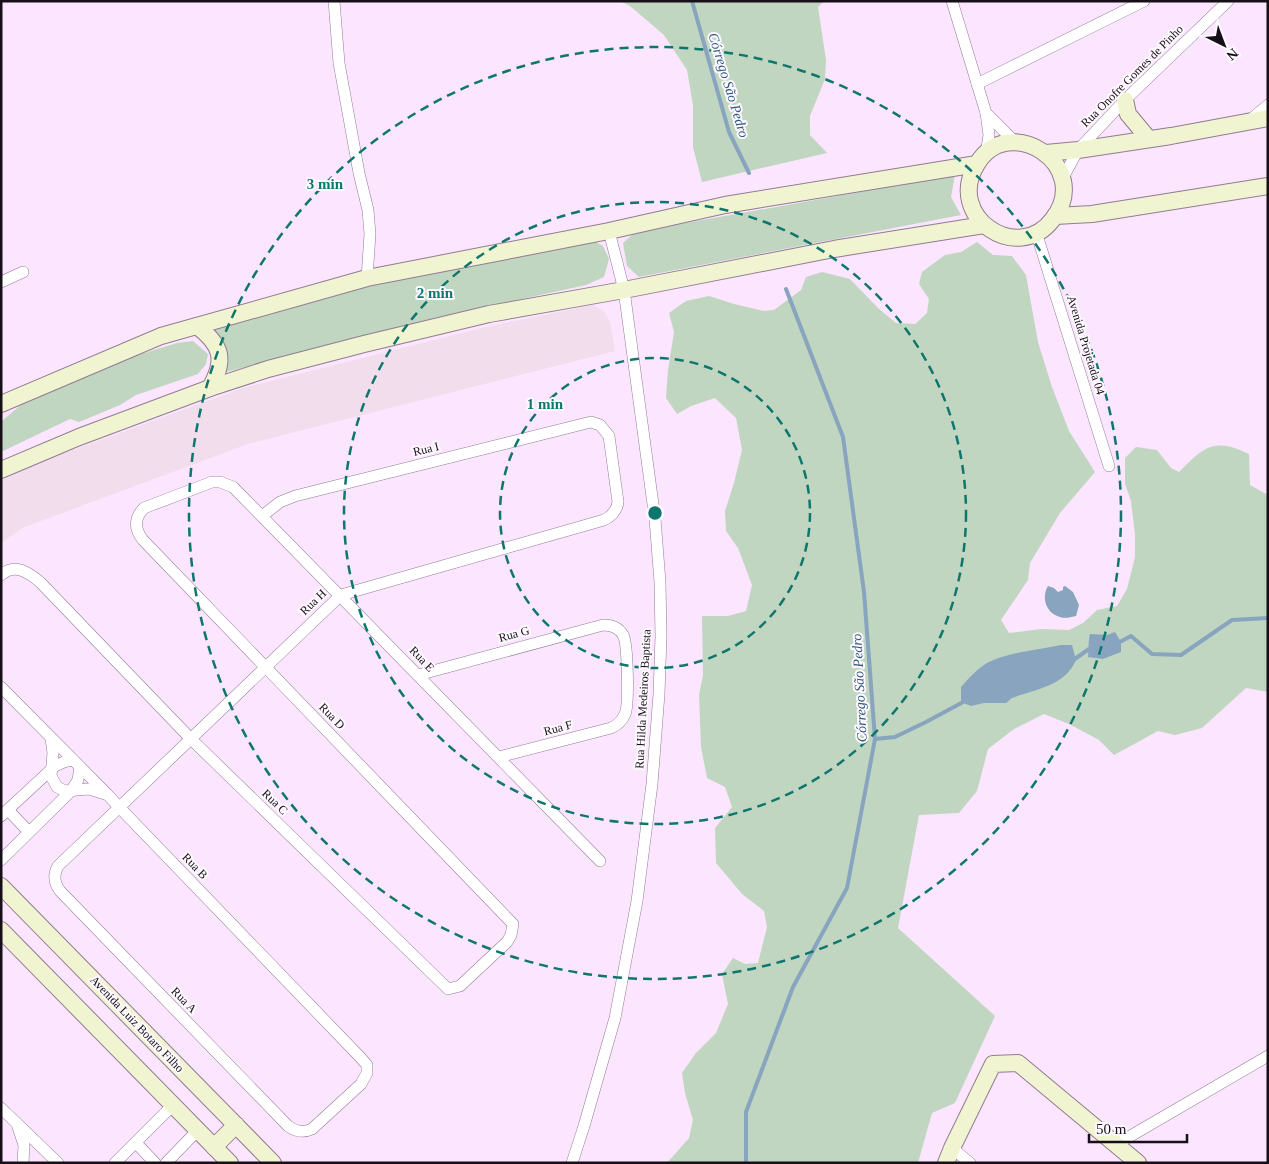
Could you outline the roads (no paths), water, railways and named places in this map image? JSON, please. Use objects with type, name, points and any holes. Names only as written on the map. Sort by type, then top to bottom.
[{"type":"main road","points":[[1125,100],[1128,114],[1148,138]]},
{"type":"main road","points":[[1046,153],[1171,136],[1268,118]]},
{"type":"main road","points":[[1015,142],[1028,144],[1046,153],[1059,169],[1063,182],[1060,208],[1055,216],[1043,229],[1017,237],[1004,236],[984,225],[973,211],[969,198],[969,184],[972,171],[981,159],[1002,145],[1015,142]]},
{"type":"main road","points":[[4,404],[161,336],[367,278],[609,231],[725,205],[981,159]]},
{"type":"main road","points":[[1055,216],[1092,214],[1268,186]]},
{"type":"main road","points":[[1,470],[79,437],[268,368],[489,314],[802,256],[984,225]]},
{"type":"main road","points":[[197,326],[210,336],[219,354],[218,375],[210,388]]},
{"type":"main road","name":"Avenida Luiz Botaro Filho","points":[[1,886],[273,1163]]},
{"type":"main road","points":[[1,930],[230,1163]]},
{"type":"main road","points":[[949,1155],[993,1064],[1018,1063],[1138,1163]]},
{"type":"main road","points":[[214,1147],[236,1125]]},
{"type":"street","points":[[334,1],[339,63],[359,173],[368,210],[370,234],[367,278]]},
{"type":"street","points":[[952,1],[986,113],[989,135],[981,159]]},
{"type":"street","points":[[977,84],[1144,1]]},
{"type":"street","name":"Rua Onofre Gomes de Pinho","points":[[1063,182],[1065,174],[1078,150],[1125,100],[1228,1]]},
{"type":"street","points":[[1249,121],[1268,105]]},
{"type":"street","points":[[986,113],[1015,142]]},
{"type":"street","name":"Rua Hilda Medeiros Baptista","points":[[572,1163],[615,1018],[637,902],[652,784],[659,694],[660,582],[655,519],[624,290],[609,231]]},
{"type":"street","name":"Avenida Projetada 04","points":[[1036,232],[1109,466]]},
{"type":"street","points":[[1,282],[23,272]]},
{"type":"street","name":"Rua I","points":[[262,516],[280,502],[295,496],[591,422],[600,425],[609,436],[618,502],[614,513]]},
{"type":"street","name":"Rua E","points":[[136,526],[141,511],[149,504],[208,483],[220,482],[233,487],[600,861]]},
{"type":"street","name":"Rua H","points":[[119,807],[341,595],[604,520],[614,513]]},
{"type":"street","name":"Rua D","points":[[136,526],[139,535],[148,546],[513,924]]},
{"type":"street","name":"Rua C","points":[[1,575],[6,571],[15,569],[28,572],[40,582],[191,739],[448,989],[460,986],[507,942],[511,935],[513,924]]},
{"type":"street","name":"Rua G","points":[[418,674],[603,625],[610,626],[622,634],[626,644],[627,709],[622,720]]},
{"type":"street","name":"Rua B","points":[[1,687],[107,794],[367,1065]]},
{"type":"street","name":"Rua F","points":[[499,757],[611,728],[622,720]]},
{"type":"street","points":[[50,737],[53,753],[52,779],[57,787],[71,792],[89,789],[107,794]]},
{"type":"street","points":[[1,860],[30,832],[71,792],[78,780],[76,764],[64,762],[51,769],[5,813],[30,832]]},
{"type":"street","name":"Rua A","points":[[119,807],[58,866],[55,879],[60,891],[291,1128],[301,1132],[315,1127],[361,1084],[367,1073],[367,1065]]},
{"type":"street","points":[[1115,1145],[1268,1056]]},
{"type":"street","points":[[115,1163],[173,1105]]},
{"type":"street","points":[[1,1108],[58,1163]]},
{"type":"street","points":[[16,1123],[24,1145],[23,1163]]},
{"type":"street","points":[[166,1163],[198,1130]]},
{"type":"street","points":[[136,1143],[155,1163]]},
{"type":"street","points":[[949,1155],[970,1163]]},
{"type":"water","points":[[1048,586],[1058,592],[1063,590],[1065,586],[1073,592],[1079,605],[1076,616],[1062,618],[1048,609],[1045,595]]},
{"type":"water","points":[[1115,632],[1121,642],[1121,652],[1103,659],[1088,657],[1090,634],[1107,635]]},
{"type":"water","points":[[1061,645],[1072,645],[1076,660],[1065,676],[1057,681],[1012,698],[1006,703],[984,703],[971,706],[961,702],[961,687],[976,671],[987,663],[1013,654]]},
{"type":"waterway","name":"Córrego São Pedro","points":[[692,1],[729,132],[749,173]]},
{"type":"waterway","name":"Córrego São Pedro","points":[[746,1163],[746,1112],[793,987],[847,888],[875,739],[864,592],[843,437],[786,289]]},
{"type":"waterway","points":[[1118,643],[1131,636],[1152,654],[1181,655],[1232,620],[1268,618]]},
{"type":"waterway","points":[[1072,661],[1089,649],[1094,648]]},
{"type":"waterway","points":[[875,739],[895,737],[965,701]]}]
